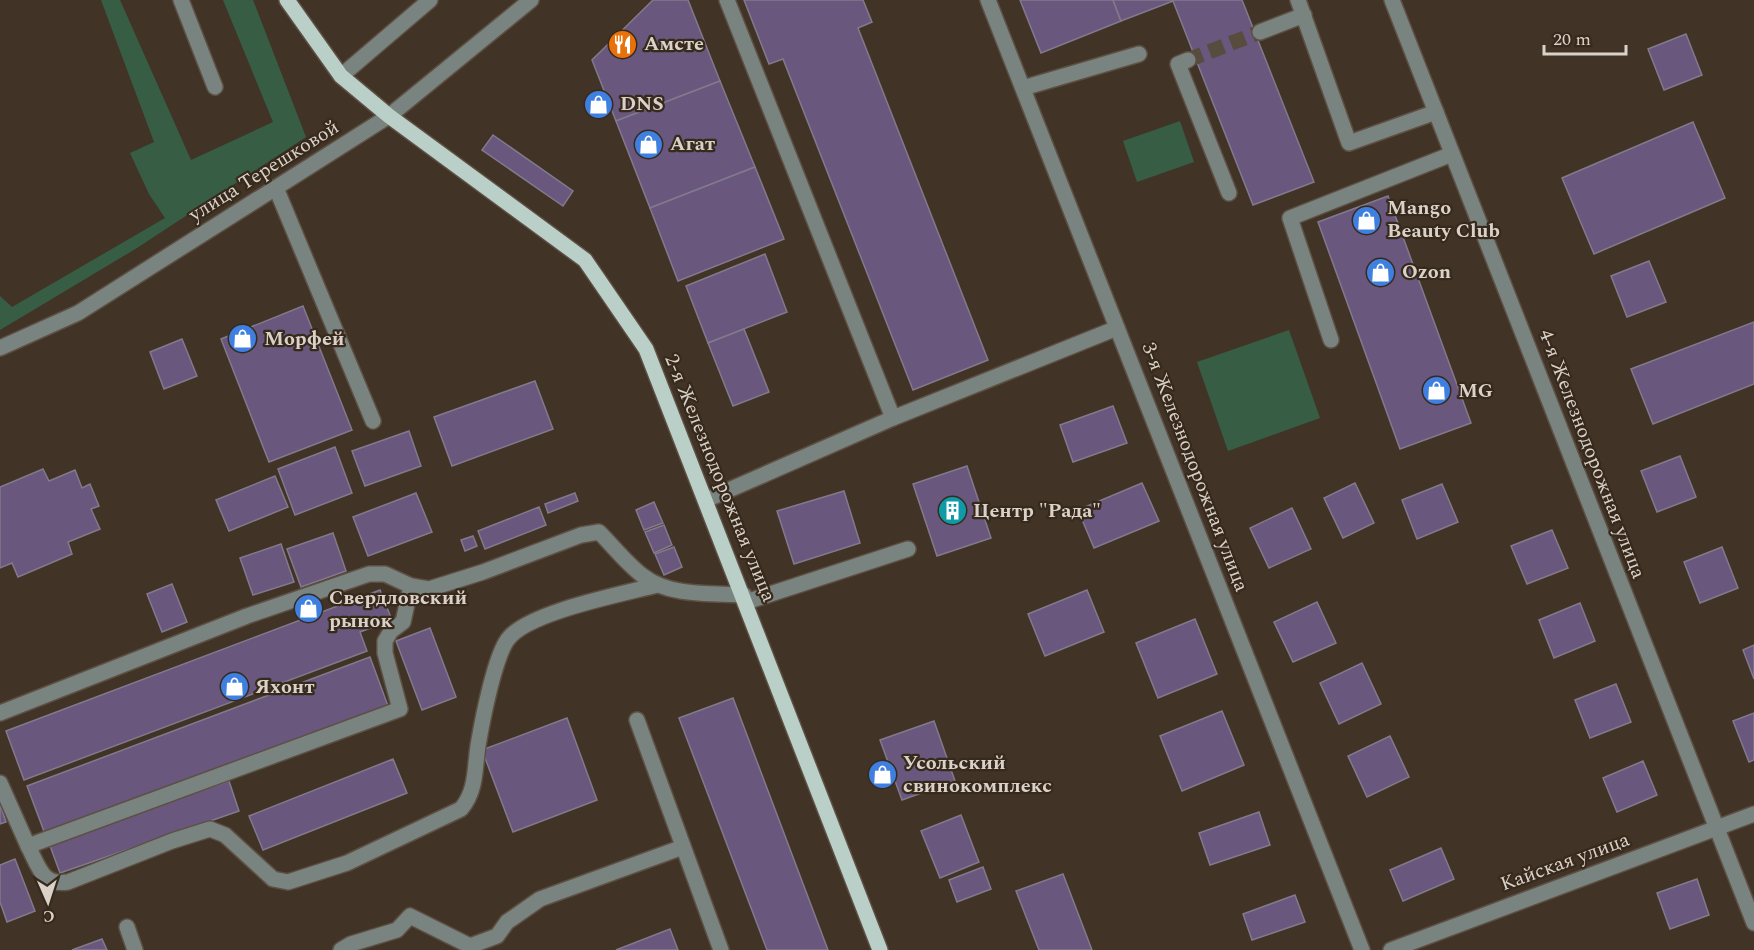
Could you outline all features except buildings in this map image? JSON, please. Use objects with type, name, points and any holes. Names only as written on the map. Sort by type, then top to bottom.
[{"type":"main road","name":"2-я Железнодорожная улица","points":[[287,0],[341,76],[389,116],[585,260],[646,349],[745,598],[880,950]]},
{"type":"street","points":[[181,0],[215,87]]},
{"type":"street","points":[[341,76],[430,0]]},
{"type":"street","name":"улица Терешковой","points":[[0,348],[78,313],[389,116],[531,0]]},
{"type":"street","points":[[727,0],[893,418]]},
{"type":"street","name":"3-я Железнодорожная улица","points":[[988,0],[1362,950]]},
{"type":"street","points":[[1298,0],[1349,143],[1436,112]]},
{"type":"street","name":"4-я Железнодорожная улица","points":[[1392,0],[1754,923]]},
{"type":"street","points":[[1260,32],[1304,15]]},
{"type":"street","points":[[1023,88],[1139,54]]},
{"type":"street","points":[[1188,60],[1178,64],[1229,193]]},
{"type":"street","points":[[1331,340],[1290,218],[1452,154]]},
{"type":"street","points":[[276,188],[373,421]]},
{"type":"street","points":[[706,500],[893,418],[1117,327]]},
{"type":"street","points":[[0,712],[247,616],[369,574],[385,574],[411,586],[429,589],[592,532],[599,532],[642,576],[657,585],[678,590],[745,598],[908,549]]},
{"type":"street","points":[[0,783],[28,846],[48,881],[55,884],[68,882],[172,841],[210,830],[225,835],[273,879],[288,882],[347,863],[461,809],[470,799],[481,730],[500,654],[508,637],[546,615],[657,585]]},
{"type":"street","points":[[28,846],[400,709],[385,653],[385,641],[391,632],[403,622],[411,586]]},
{"type":"street","points":[[637,720],[721,950]]},
{"type":"street","name":"Кайская улица","points":[[1390,950],[1754,814]]},
{"type":"street","points":[[340,950],[351,944],[397,930],[410,916],[470,946],[497,936],[507,922],[540,899],[683,847]]},
{"type":"street","points":[[127,927],[135,950]]},
{"type":"green space","points":[[101,0],[120,0],[191,160],[273,122],[223,0],[253,0],[306,137],[137,248],[0,330],[0,296],[12,307],[165,218],[149,194],[130,153],[154,142]]},
{"type":"green space","points":[[1180,121],[1194,162],[1137,182],[1123,141]]},
{"type":"green space","points":[[1289,330],[1320,418],[1228,451],[1197,362]]},
{"type":"tunnel","points":[[1188,60],[1260,32]]},
{"type":"place","name":"Амсте","points":[[623,44]]},
{"type":"place","name":"DNS","points":[[599,104]]},
{"type":"place","name":"Агат","points":[[649,144]]},
{"type":"place","name":"Mango Beauty Club","points":[[1366,220]]},
{"type":"place","name":"Ozon","points":[[1381,272]]},
{"type":"place","name":"Морфей","points":[[243,339]]},
{"type":"place","name":"MG","points":[[1437,391]]},
{"type":"place","name":"Центр \"Рада\"","points":[[952,511]]},
{"type":"place","name":"Свердловский рынок","points":[[308,609]]},
{"type":"place","name":"Яхонт","points":[[234,687]]},
{"type":"place","name":"Усольский свинокомплекс","points":[[882,775]]}]
